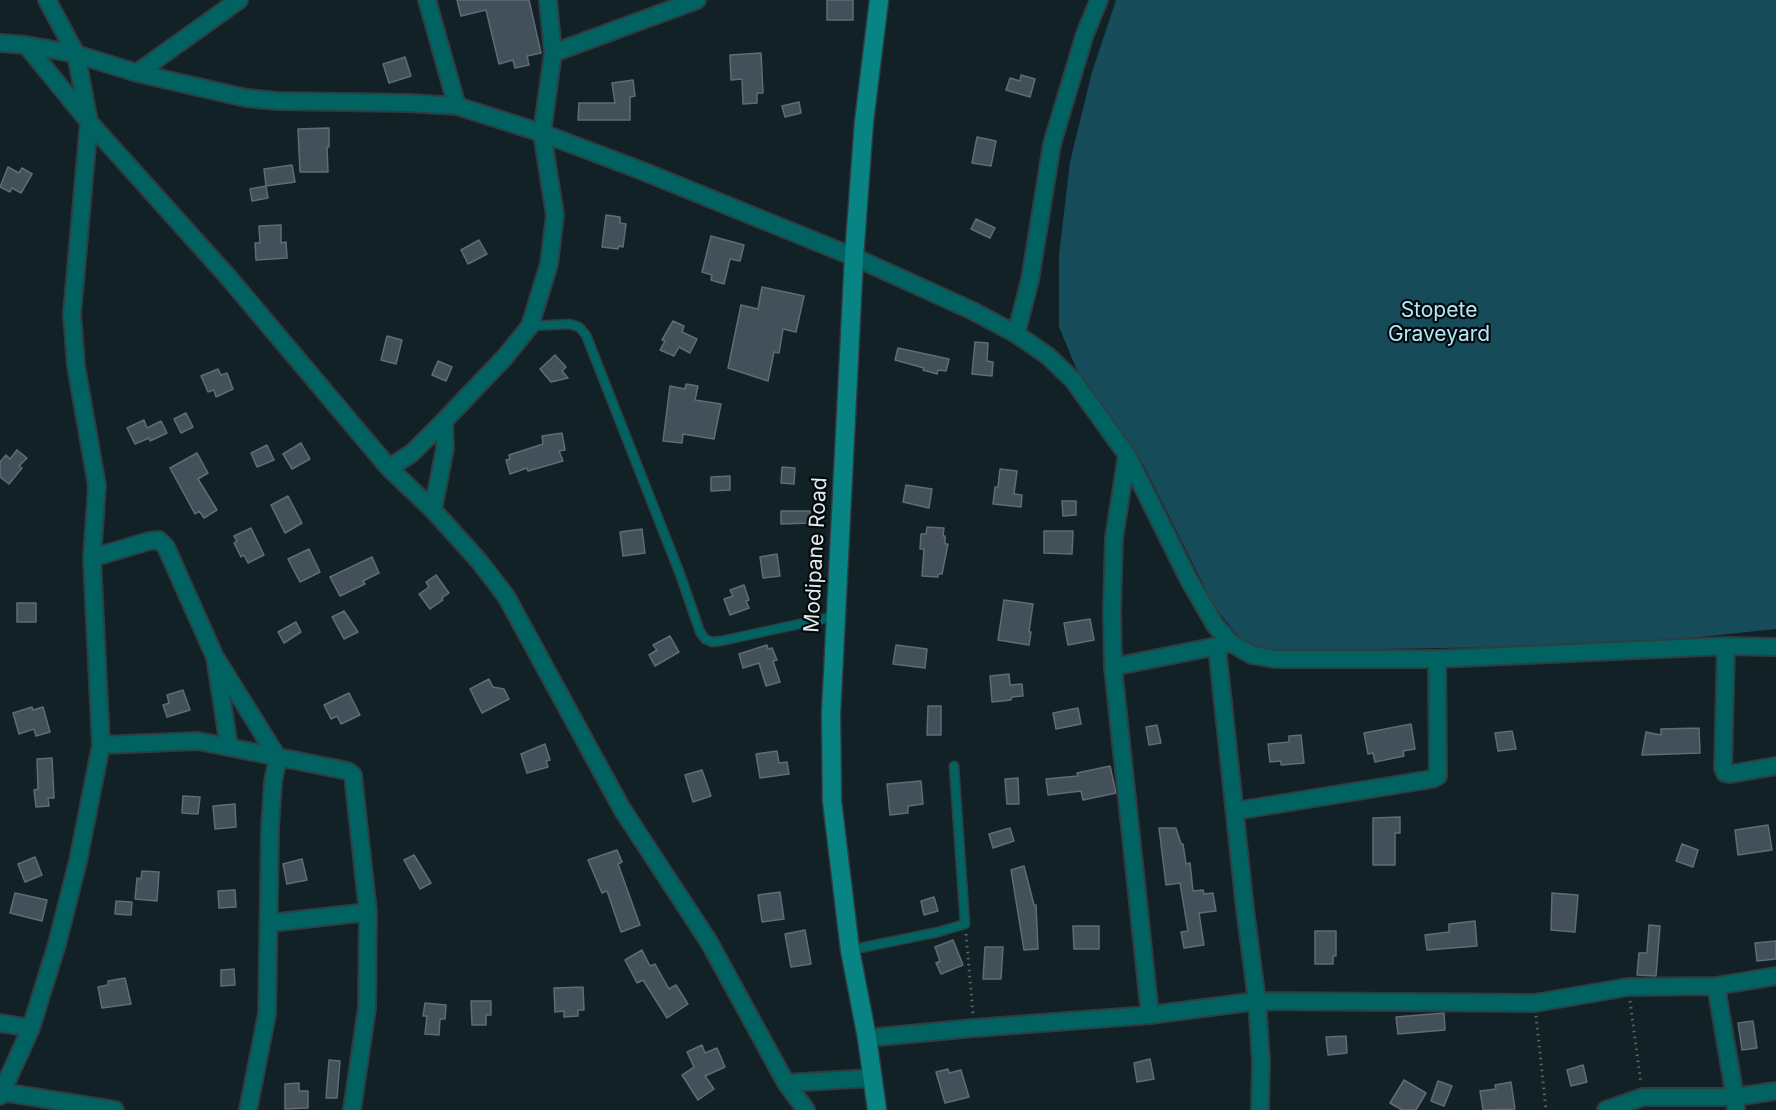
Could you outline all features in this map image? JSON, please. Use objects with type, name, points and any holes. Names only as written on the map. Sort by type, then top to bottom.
[{"type":"main road","name":"Modipane Road","points":[[877,1110],[867,1038],[850,950],[832,801],[831,714],[854,257],[864,122],[879,0]]},
{"type":"street","points":[[47,0],[76,54],[88,122],[72,314],[76,366],[97,486],[92,558],[101,745],[78,861],[57,944],[31,1028],[1,1094],[115,1110]]},
{"type":"street","points":[[426,0],[457,106]]},
{"type":"street","points":[[389,468],[412,453],[444,421],[505,357],[530,326],[549,264],[555,215],[542,134],[554,53],[548,0]]},
{"type":"street","points":[[554,53],[697,0]]},
{"type":"street","points":[[1016,334],[1030,280],[1052,144],[1085,34],[1099,0]]},
{"type":"street","points":[[137,73],[235,1]]},
{"type":"street","points":[[0,43],[76,54],[137,73],[236,96],[277,101],[457,106],[640,170],[854,257],[973,311],[1016,334],[1048,356],[1073,380],[1126,455],[1224,645],[1235,811],[1257,1001],[1261,1062],[1260,1110]]},
{"type":"street","points":[[26,45],[88,122],[221,269],[389,468],[434,510],[506,596],[622,808],[721,962],[786,1083],[806,1110]]},
{"type":"street","points":[[434,510],[445,448],[444,421]]},
{"type":"street","points":[[1126,455],[1114,538],[1113,668],[1150,1015]]},
{"type":"street","points":[[92,558],[149,541],[159,540],[166,547],[215,657],[278,758],[273,782],[270,829],[267,1014],[248,1110]]},
{"type":"street","points":[[1113,668],[1224,645],[1252,655],[1275,659],[1437,659],[1726,646],[1776,647]]},
{"type":"street","points":[[1726,646],[1723,768],[1725,773],[1776,765]]},
{"type":"street","points":[[215,657],[229,747]]},
{"type":"street","points":[[1235,811],[1438,776],[1437,659]]},
{"type":"street","points":[[101,745],[198,741],[348,771],[353,775],[368,912],[367,1008],[352,1110]]},
{"type":"street","points":[[270,923],[368,912]]},
{"type":"street","points":[[867,1038],[1150,1015],[1257,1001],[1535,1002],[1628,987],[1716,986],[1776,976]]},
{"type":"street","points":[[1716,986],[1736,1103]]},
{"type":"street","points":[[0,1023],[31,1028]]},
{"type":"street","points":[[786,1083],[872,1078]]},
{"type":"street","points":[[1606,1110],[1643,1097],[1736,1103],[1776,1091]]},
{"type":"lane","points":[[530,326],[570,324],[579,327],[586,335],[680,574],[700,632],[705,639],[712,642],[721,641],[836,616]]},
{"type":"lane","points":[[850,950],[938,932],[965,924],[954,766]]},
{"type":"path","points":[[965,924],[974,1028]]},
{"type":"path","points":[[1628,987],[1643,1097]]},
{"type":"path","points":[[1535,1002],[1546,1110]]},
{"type":"green space","name":"Stopete Graveyard","points":[[1116,0],[1776,0],[1776,629],[1623,645],[1261,651],[1242,641],[1214,606],[1143,464],[1079,375],[1059,327],[1059,255],[1070,162],[1092,72]]},
{"type":"building","points":[[457,0],[529,0],[541,53],[527,56],[529,65],[515,68],[513,60],[499,64],[486,10],[461,16]]},
{"type":"building","points":[[827,0],[853,0],[853,20],[827,20]]},
{"type":"building","points":[[761,53],[763,93],[757,93],[757,103],[743,104],[742,79],[731,80],[730,55]]},
{"type":"building","points":[[405,57],[411,76],[389,83],[383,64]]},
{"type":"building","points":[[1021,75],[1035,79],[1030,97],[1006,90],[1010,78],[1020,81]]},
{"type":"building","points":[[633,80],[635,96],[630,97],[630,120],[578,120],[579,103],[615,103],[612,83]]},
{"type":"building","points":[[799,102],[801,113],[785,117],[782,106]]},
{"type":"building","points":[[329,128],[328,172],[300,172],[298,129]]},
{"type":"building","points":[[977,137],[996,141],[991,166],[972,163]]},
{"type":"building","points":[[292,165],[295,182],[266,186],[264,169]]},
{"type":"building","points":[[8,167],[19,173],[22,168],[32,174],[21,193],[12,188],[10,192],[0,187]]},
{"type":"building","points":[[266,186],[268,198],[252,201],[250,189]]},
{"type":"building","points":[[606,215],[620,217],[620,223],[626,224],[623,247],[619,246],[618,249],[602,247]]},
{"type":"building","points":[[976,219],[995,228],[990,238],[971,229]]},
{"type":"building","points":[[281,225],[281,243],[286,242],[287,258],[256,260],[255,243],[260,243],[259,226]]},
{"type":"building","points":[[711,236],[744,245],[740,261],[730,259],[724,284],[711,280],[712,275],[702,272]]},
{"type":"building","points":[[479,240],[487,254],[468,264],[461,250]]},
{"type":"building","points":[[762,287],[804,296],[796,332],[783,329],[779,353],[774,352],[768,381],[728,368],[741,305],[758,309]]},
{"type":"building","points":[[673,321],[684,326],[682,332],[697,339],[690,353],[679,347],[674,356],[660,350],[665,341],[662,340]]},
{"type":"building","points":[[387,336],[402,340],[396,364],[381,360]]},
{"type":"building","points":[[975,342],[988,343],[987,361],[993,362],[992,376],[972,374]]},
{"type":"building","points":[[898,348],[949,359],[946,371],[938,370],[937,374],[895,360]]},
{"type":"building","points":[[555,355],[566,367],[562,371],[568,378],[551,382],[540,369]]},
{"type":"building","points":[[438,361],[452,367],[446,381],[432,375]]},
{"type":"building","points":[[218,369],[221,375],[227,373],[233,389],[216,397],[214,390],[208,392],[201,376]]},
{"type":"building","points":[[686,384],[698,386],[695,400],[721,404],[714,439],[683,434],[682,443],[663,441],[670,386],[685,389]]},
{"type":"building","points":[[186,413],[193,427],[181,433],[174,419]]},
{"type":"building","points":[[144,420],[147,428],[161,421],[167,433],[150,441],[149,438],[135,444],[127,428]]},
{"type":"building","points":[[562,433],[565,450],[559,451],[563,461],[510,474],[506,460],[510,459],[509,455],[543,444],[542,436]]},
{"type":"building","points":[[301,443],[310,459],[292,469],[283,454]]},
{"type":"building","points":[[267,445],[274,460],[257,467],[251,453]]},
{"type":"building","points":[[17,450],[27,458],[19,466],[22,468],[9,484],[0,477],[0,462],[6,455],[10,459]]},
{"type":"building","points":[[197,453],[208,473],[198,479],[217,510],[204,518],[199,511],[195,514],[170,468]]},
{"type":"building","points":[[782,467],[795,468],[794,484],[781,483]]},
{"type":"building","points":[[1000,469],[1017,471],[1014,494],[1022,495],[1021,507],[993,504]]},
{"type":"building","points":[[730,476],[730,490],[711,491],[711,477]]},
{"type":"building","points":[[906,485],[932,489],[929,508],[903,502]]},
{"type":"building","points":[[288,496],[302,523],[285,533],[271,505]]},
{"type":"building","points":[[1062,501],[1076,501],[1076,515],[1063,516]]},
{"type":"building","points":[[781,511],[810,511],[810,523],[781,524]]},
{"type":"building","points":[[927,527],[944,528],[945,544],[948,544],[942,574],[938,574],[938,577],[922,576],[924,549],[920,549],[921,534],[926,534]]},
{"type":"building","points":[[251,528],[264,555],[248,563],[244,555],[241,557],[234,543],[237,541],[234,536]]},
{"type":"building","points":[[642,529],[645,553],[623,556],[620,532]]},
{"type":"building","points":[[1044,531],[1073,531],[1072,554],[1044,553]]},
{"type":"building","points":[[309,549],[320,572],[300,582],[288,559]]},
{"type":"building","points":[[777,554],[780,576],[763,578],[760,557]]},
{"type":"building","points":[[372,557],[379,573],[363,581],[365,584],[340,596],[330,577]]},
{"type":"building","points":[[436,575],[449,593],[430,609],[419,594],[429,587],[426,582]]},
{"type":"building","points":[[744,585],[749,608],[730,615],[724,599],[733,596],[730,590]]},
{"type":"building","points":[[1004,600],[1033,604],[1029,645],[998,640]]},
{"type":"building","points":[[17,603],[36,603],[36,622],[17,622]]},
{"type":"building","points":[[344,611],[358,632],[344,639],[332,617]]},
{"type":"building","points":[[1090,619],[1094,640],[1068,645],[1064,623]]},
{"type":"building","points":[[296,622],[301,632],[284,643],[278,632]]},
{"type":"building","points":[[670,636],[679,652],[655,666],[649,655],[657,650],[653,645]]},
{"type":"building","points":[[767,645],[768,649],[772,648],[777,660],[773,661],[780,682],[766,686],[759,663],[743,668],[739,654]]},
{"type":"building","points":[[896,645],[927,649],[925,668],[893,664]]},
{"type":"building","points":[[1009,674],[1010,685],[1022,684],[1023,696],[992,702],[990,676]]},
{"type":"building","points":[[489,679],[493,687],[504,689],[509,699],[482,713],[470,689]]},
{"type":"building","points":[[183,690],[190,710],[167,717],[163,705],[169,703],[167,695]]},
{"type":"building","points":[[349,693],[360,715],[341,724],[337,716],[331,719],[324,705]]},
{"type":"building","points":[[928,706],[941,706],[941,735],[927,735]]},
{"type":"building","points":[[32,707],[33,710],[43,707],[50,732],[36,736],[34,729],[19,734],[13,713]]},
{"type":"building","points":[[1078,708],[1081,724],[1056,729],[1053,713]]},
{"type":"building","points":[[1411,724],[1415,749],[1403,751],[1404,756],[1375,762],[1373,753],[1368,754],[1364,733]]},
{"type":"building","points":[[1157,725],[1161,743],[1149,745],[1146,727]]},
{"type":"building","points":[[1699,728],[1700,753],[1642,755],[1646,732],[1661,735],[1661,729]]},
{"type":"building","points":[[1512,731],[1516,749],[1498,751],[1495,733]]},
{"type":"building","points":[[1301,735],[1304,763],[1281,765],[1281,761],[1270,762],[1268,744],[1289,742],[1289,736]]},
{"type":"building","points":[[545,744],[550,760],[546,761],[548,767],[527,773],[521,754]]},
{"type":"building","points":[[777,751],[779,763],[787,762],[789,774],[760,778],[756,754]]},
{"type":"building","points":[[52,758],[54,798],[48,798],[49,806],[36,807],[34,790],[38,789],[37,759]]},
{"type":"building","points":[[1110,766],[1116,793],[1083,800],[1081,791],[1048,795],[1046,779],[1078,776],[1077,773]]},
{"type":"building","points":[[702,770],[711,796],[693,802],[685,775]]},
{"type":"building","points":[[1018,778],[1019,804],[1007,804],[1005,779]]},
{"type":"building","points":[[921,781],[923,804],[908,806],[908,813],[890,815],[887,784]]},
{"type":"building","points":[[183,796],[200,797],[198,814],[182,813]]},
{"type":"building","points":[[235,804],[236,827],[215,829],[213,806]]},
{"type":"building","points":[[1400,817],[1400,833],[1395,833],[1395,865],[1373,865],[1373,818]]},
{"type":"building","points":[[1768,825],[1772,850],[1738,855],[1735,830]]},
{"type":"building","points":[[1010,828],[1014,841],[993,848],[989,834]]},
{"type":"building","points":[[1159,828],[1176,828],[1181,844],[1183,844],[1186,864],[1190,863],[1193,891],[1203,890],[1204,894],[1213,893],[1216,911],[1199,913],[1204,945],[1184,948],[1181,932],[1188,931],[1180,883],[1166,885]]},
{"type":"building","points":[[1682,844],[1698,850],[1693,867],[1676,861]]},
{"type":"building","points":[[617,850],[622,862],[618,864],[640,925],[621,932],[607,891],[602,893],[588,860]]},
{"type":"building","points":[[414,855],[431,883],[420,889],[404,860]]},
{"type":"building","points":[[35,857],[42,875],[25,882],[18,864]]},
{"type":"building","points":[[302,859],[307,880],[287,884],[283,864]]},
{"type":"building","points":[[1024,866],[1034,905],[1036,905],[1038,949],[1024,950],[1011,870]]},
{"type":"building","points":[[142,871],[159,872],[157,901],[135,899],[137,878],[141,879]]},
{"type":"building","points":[[235,890],[236,907],[219,908],[218,891]]},
{"type":"building","points":[[780,892],[784,919],[762,922],[758,895]]},
{"type":"building","points":[[15,893],[47,900],[42,921],[10,913]]},
{"type":"building","points":[[1552,893],[1578,895],[1575,932],[1551,930]]},
{"type":"building","points":[[934,897],[938,911],[924,915],[921,901]]},
{"type":"building","points":[[116,901],[132,902],[131,915],[115,914]]},
{"type":"building","points":[[1475,921],[1477,946],[1427,950],[1425,935],[1449,932],[1449,924]]},
{"type":"building","points":[[1649,925],[1660,926],[1656,976],[1637,975],[1639,953],[1647,953]]},
{"type":"building","points":[[1073,926],[1099,926],[1099,949],[1074,949]]},
{"type":"building","points":[[805,930],[811,964],[791,967],[785,934]]},
{"type":"building","points":[[1315,931],[1336,931],[1336,956],[1333,956],[1333,964],[1315,964]]},
{"type":"building","points":[[953,940],[963,965],[941,974],[936,963],[940,961],[935,947]]},
{"type":"building","points":[[1776,941],[1776,959],[1757,961],[1755,943]]},
{"type":"building","points":[[985,947],[1003,947],[1001,979],[983,979]]},
{"type":"building","points":[[642,950],[650,966],[655,964],[669,989],[676,985],[688,1004],[667,1018],[643,980],[637,983],[625,960]]},
{"type":"building","points":[[234,969],[235,985],[221,986],[221,970]]},
{"type":"building","points":[[125,978],[131,1004],[102,1008],[98,987],[108,985],[108,981]]},
{"type":"building","points":[[583,987],[584,1010],[578,1010],[578,1016],[564,1017],[564,1011],[555,1012],[554,988]]},
{"type":"building","points":[[471,1001],[491,1001],[491,1015],[486,1015],[486,1025],[472,1025]]},
{"type":"building","points":[[425,1003],[446,1005],[445,1019],[440,1019],[439,1035],[425,1034],[427,1016],[423,1016]]},
{"type":"building","points":[[1444,1013],[1445,1030],[1398,1034],[1396,1017]]},
{"type":"building","points":[[1753,1021],[1757,1048],[1742,1050],[1738,1023]]},
{"type":"building","points":[[1346,1036],[1347,1053],[1328,1055],[1326,1037]]},
{"type":"building","points":[[702,1045],[705,1053],[717,1048],[725,1067],[705,1076],[714,1089],[698,1100],[682,1075],[694,1067],[687,1052]]},
{"type":"building","points":[[1150,1059],[1154,1079],[1137,1082],[1134,1063]]},
{"type":"building","points":[[329,1060],[340,1061],[337,1098],[326,1098]]},
{"type":"building","points":[[1583,1065],[1587,1082],[1571,1086],[1567,1070]]},
{"type":"building","points":[[948,1069],[949,1073],[961,1070],[969,1097],[945,1103],[936,1072]]},
{"type":"building","points":[[1404,1080],[1426,1093],[1416,1110],[1402,1110],[1390,1103]]},
{"type":"building","points":[[1438,1081],[1452,1086],[1444,1106],[1431,1101]]},
{"type":"building","points":[[1511,1082],[1515,1109],[1483,1110],[1480,1091],[1496,1089],[1495,1085]]},
{"type":"building","points":[[299,1083],[299,1091],[308,1091],[308,1108],[285,1109],[285,1084]]}]
